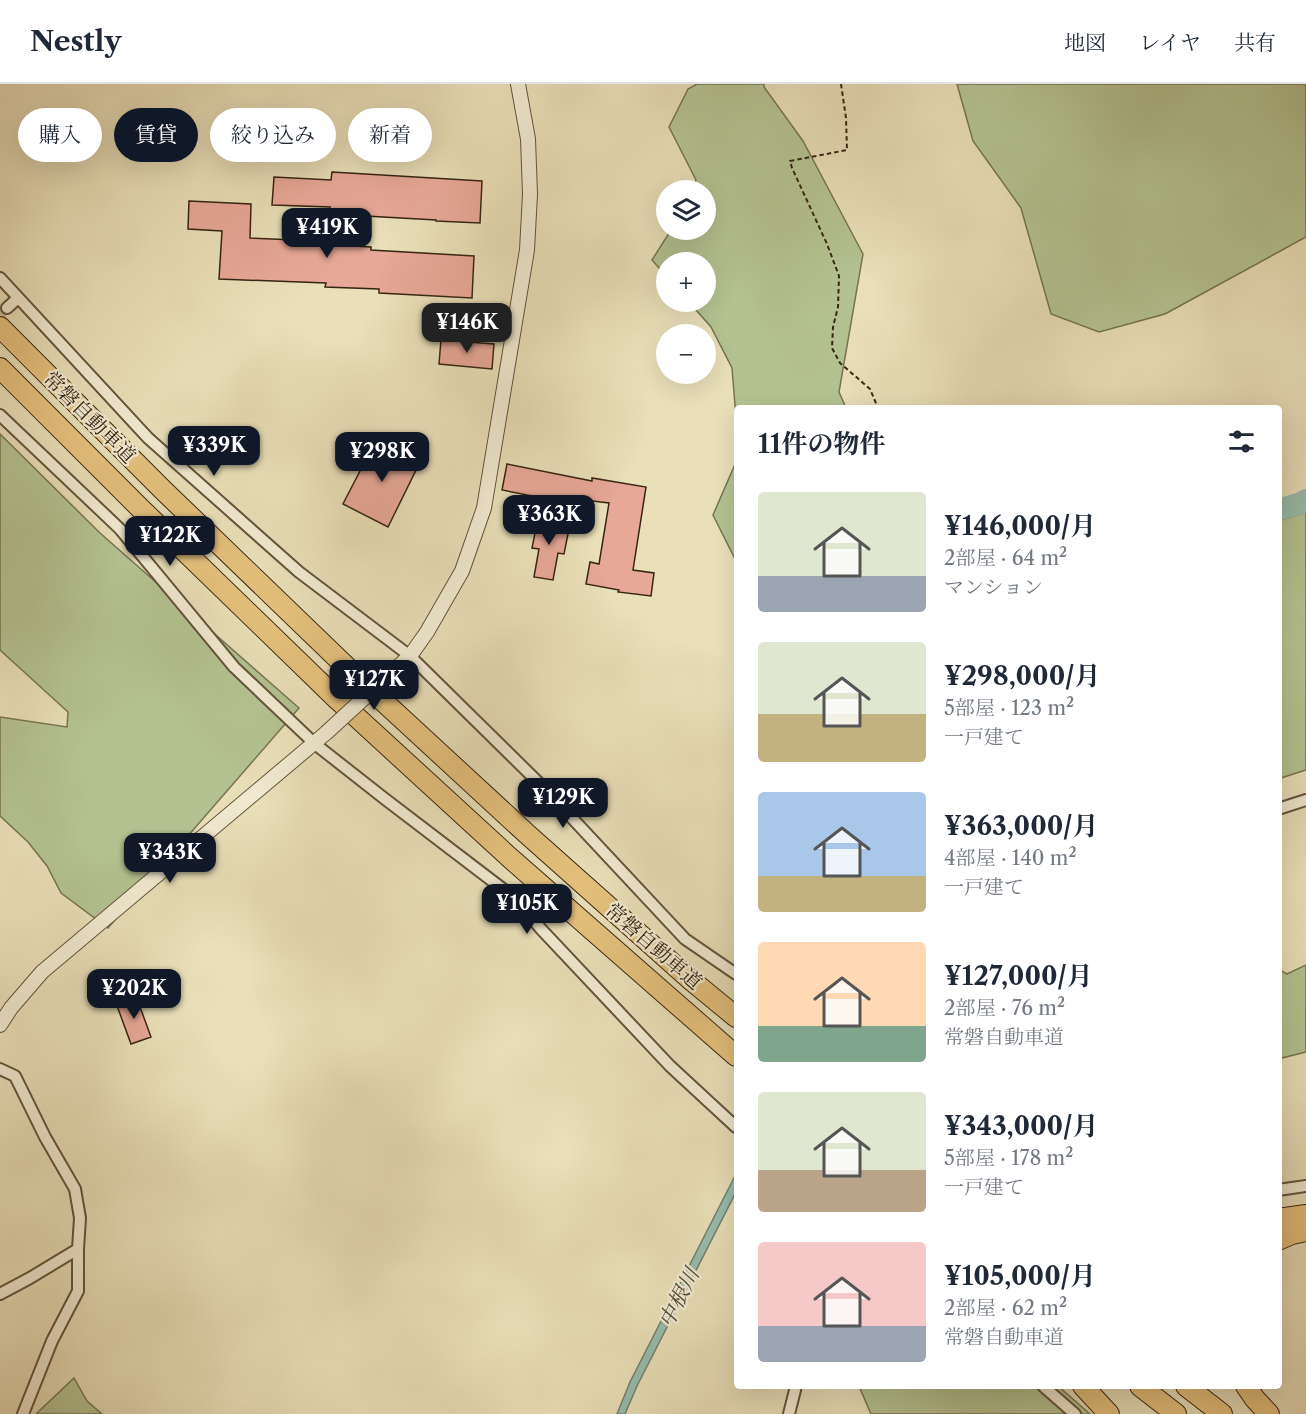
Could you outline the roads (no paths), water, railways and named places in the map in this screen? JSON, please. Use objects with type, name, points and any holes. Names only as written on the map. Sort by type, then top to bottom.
[{"type":"highway","name":"常磐自動車道","points":[[0,327],[163,490],[359,680],[527,834],[734,1015]]},
{"type":"highway","name":"常磐自動車道","points":[[0,368],[338,700],[509,857],[734,1054]]},
{"type":"highway","points":[[691,980],[734,1010]]},
{"type":"highway","points":[[1282,1218],[1306,1215]]},
{"type":"highway","points":[[1282,1238],[1306,1231]]},
{"type":"highway","points":[[1086,1389],[1109,1414]]},
{"type":"highway","points":[[1144,1389],[1176,1414]]},
{"type":"highway","points":[[1190,1389],[1222,1414]]},
{"type":"highway","points":[[1248,1389],[1269,1414]]},
{"type":"street","points":[[0,1025],[10,1008],[42,972],[315,744],[405,661],[427,632],[462,571],[484,508],[526,250],[530,194],[528,139],[518,84]]},
{"type":"street","points":[[0,278],[148,438],[299,572],[405,661],[543,787],[685,939],[734,973]]},
{"type":"street","points":[[7,308],[18,298]]},
{"type":"street","points":[[0,415],[120,529],[234,667],[315,744],[516,899],[541,929],[670,1066],[734,1125]]},
{"type":"street","points":[[1282,808],[1306,800]]},
{"type":"street","points":[[0,1069],[15,1076],[45,1137],[75,1189],[80,1218],[78,1291],[52,1341],[23,1414]]},
{"type":"street","points":[[1282,1189],[1306,1186]]},
{"type":"street","points":[[0,1294],[78,1249]]},
{"type":"street","points":[[789,1414],[795,1389]]},
{"type":"street","points":[[1046,1389],[1075,1414]]},
{"type":"water","points":[[734,1178],[734,1196],[625,1414],[617,1414],[630,1382]]},
{"type":"waterway","name":"中根川","points":[[1282,509],[1306,500]]},
{"type":"tunnel","points":[[0,315],[7,308]]}]
